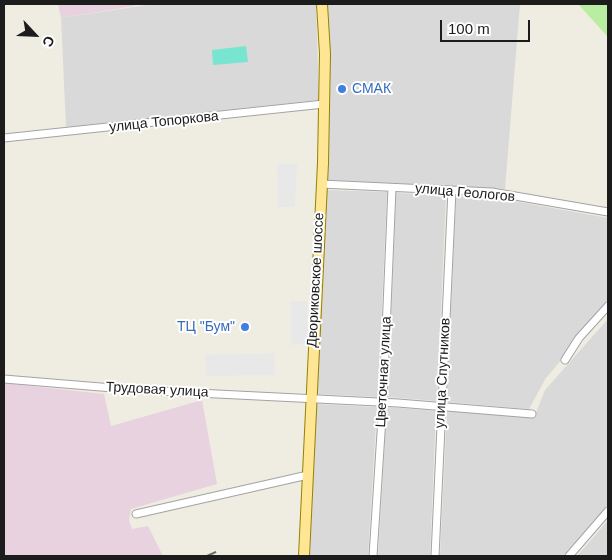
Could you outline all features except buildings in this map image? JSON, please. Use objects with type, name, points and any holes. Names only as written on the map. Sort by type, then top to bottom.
[{"type":"main road","name":"Двориковское шоссе","points":[[304,556],[324,104],[325,54],[322,4]]},
{"type":"street","name":"улица Топоркова","points":[[4,138],[324,104]]},
{"type":"street","name":"улица Геологов","points":[[321,184],[492,192],[608,212]]},
{"type":"street","name":"Цветочная улица","points":[[374,556],[392,188]]},
{"type":"street","name":"улица Спутников","points":[[435,556],[452,190]]},
{"type":"street","points":[[565,360],[579,338],[608,306]]},
{"type":"street","name":"Трудовая улица","points":[[4,379],[136,390],[383,402],[532,414]]},
{"type":"street","points":[[136,514],[308,475]]},
{"type":"street","points":[[569,556],[608,511]]},
{"type":"shaded area","points":[[58,4],[135,4],[135,6],[61,18]]},
{"type":"shaded area","points":[[153,4],[316,4],[319,100],[66,127],[61,18]]},
{"type":"shaded area","points":[[325,4],[520,4],[505,189],[327,180],[330,54]]},
{"type":"shaded area","points":[[246,46],[248,62],[213,65],[212,50]]},
{"type":"shaded area","points":[[277,164],[297,164],[295,207],[278,207]]},
{"type":"shaded area","points":[[327,190],[387,192],[378,397],[316,394]]},
{"type":"shaded area","points":[[396,193],[446,195],[437,401],[388,397]]},
{"type":"shaded area","points":[[456,196],[492,197],[608,218],[608,305],[546,378],[529,409],[447,402]]},
{"type":"shaded area","points":[[291,301],[307,301],[308,344],[291,345]]},
{"type":"shaded area","points":[[608,319],[608,505],[563,556],[440,556],[447,411],[535,415],[545,390]]},
{"type":"shaded area","points":[[275,353],[275,375],[206,376],[205,355]]},
{"type":"shaded area","points":[[4,383],[104,394],[111,426],[202,400],[217,484],[131,509],[129,520],[132,529],[148,526],[163,556],[4,556]]},
{"type":"shaded area","points":[[316,404],[377,407],[368,556],[310,556]]},
{"type":"shaded area","points":[[387,407],[436,411],[430,556],[378,556]]},
{"type":"shaded area","points":[[608,520],[608,556],[577,556],[598,532]]},
{"type":"green space","points":[[578,4],[608,4],[608,37]]},
{"type":"railway","points":[[207,556],[220,550]]},
{"type":"place","name":"СМАК","points":[[342,89]]},
{"type":"place","name":"ТЦ \"Бум\"","points":[[245,327]]}]
